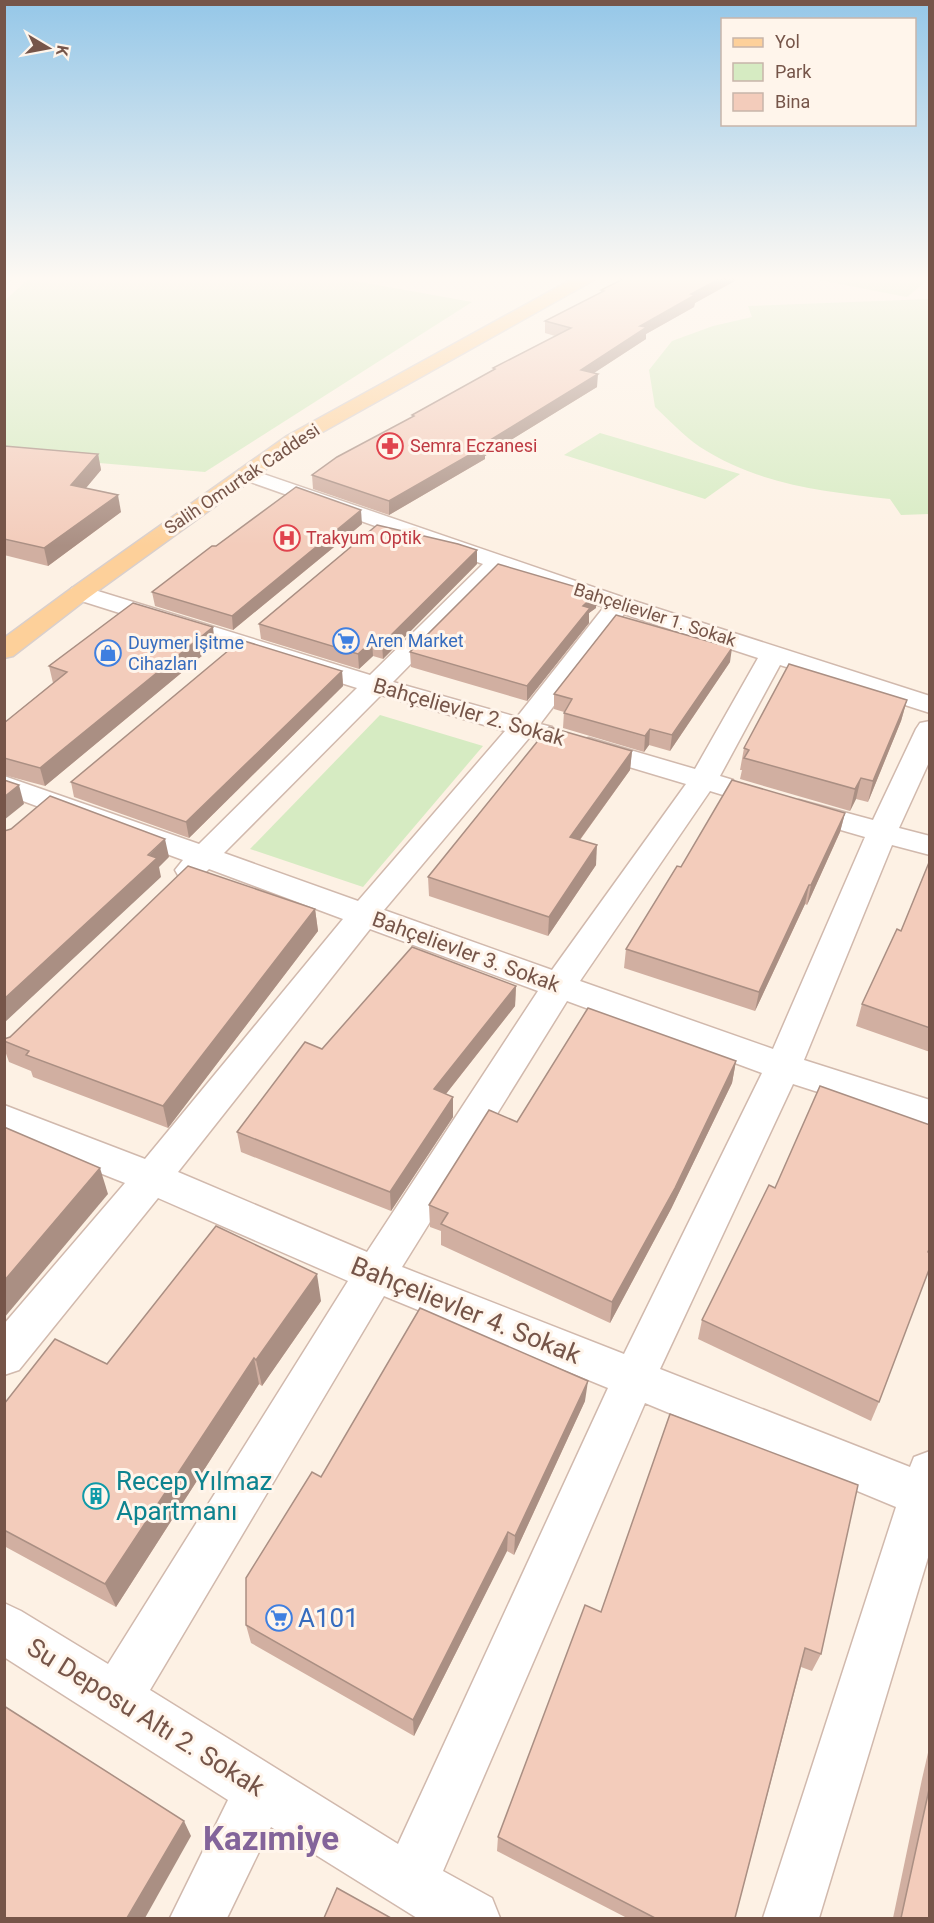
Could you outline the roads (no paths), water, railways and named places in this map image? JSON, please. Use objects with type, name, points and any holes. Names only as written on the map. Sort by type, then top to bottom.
[{"type":"main road","name":"Salih Omurtak Caddesi","points":[[4,651],[80,593],[294,440],[426,367]]},
{"type":"street","name":"Bahçelievler 1. Sokak","points":[[246,474],[373,529],[498,562],[619,604],[930,705]]},
{"type":"street","points":[[171,888],[498,562]]},
{"type":"street","name":"Bahçelievler 2. Sokak","points":[[80,593],[376,685],[930,846]]},
{"type":"street","points":[[4,1356],[152,1178],[363,915],[523,727],[619,604]]},
{"type":"street","points":[[116,1699],[375,1274],[559,986],[703,780],[773,654]]},
{"type":"street","points":[[409,1883],[634,1378],[783,1067],[882,833],[930,729]]},
{"type":"street","name":"Bahçelievler 3. Sokak","points":[[4,784],[783,1067],[930,1114]]},
{"type":"street","name":"Bahçelievler 4. Sokak","points":[[4,1119],[152,1178],[375,1274],[634,1378],[927,1489]]},
{"type":"street","points":[[791,1918],[927,1489]]},
{"type":"street","name":"Su Deposu Altı 2. Sokak","points":[[4,1628],[409,1883],[472,1918]]},
{"type":"street","points":[[198,1918],[261,1790]]},
{"type":"place","name":"Semra Eczanesi","points":[[390,446]]},
{"type":"place","name":"Trakyum Optik","points":[[287,538]]},
{"type":"place","name":"Aren Market","points":[[346,641]]},
{"type":"place","name":"Duymer İşitme Cihazları","points":[[108,653]]},
{"type":"place","name":"Recep Yılmaz Apartmanı","points":[[96,1496]]},
{"type":"place","name":"A101","points":[[279,1618]]},
{"type":"district","name":"Kazımiye","points":[[271,1838]]}]
